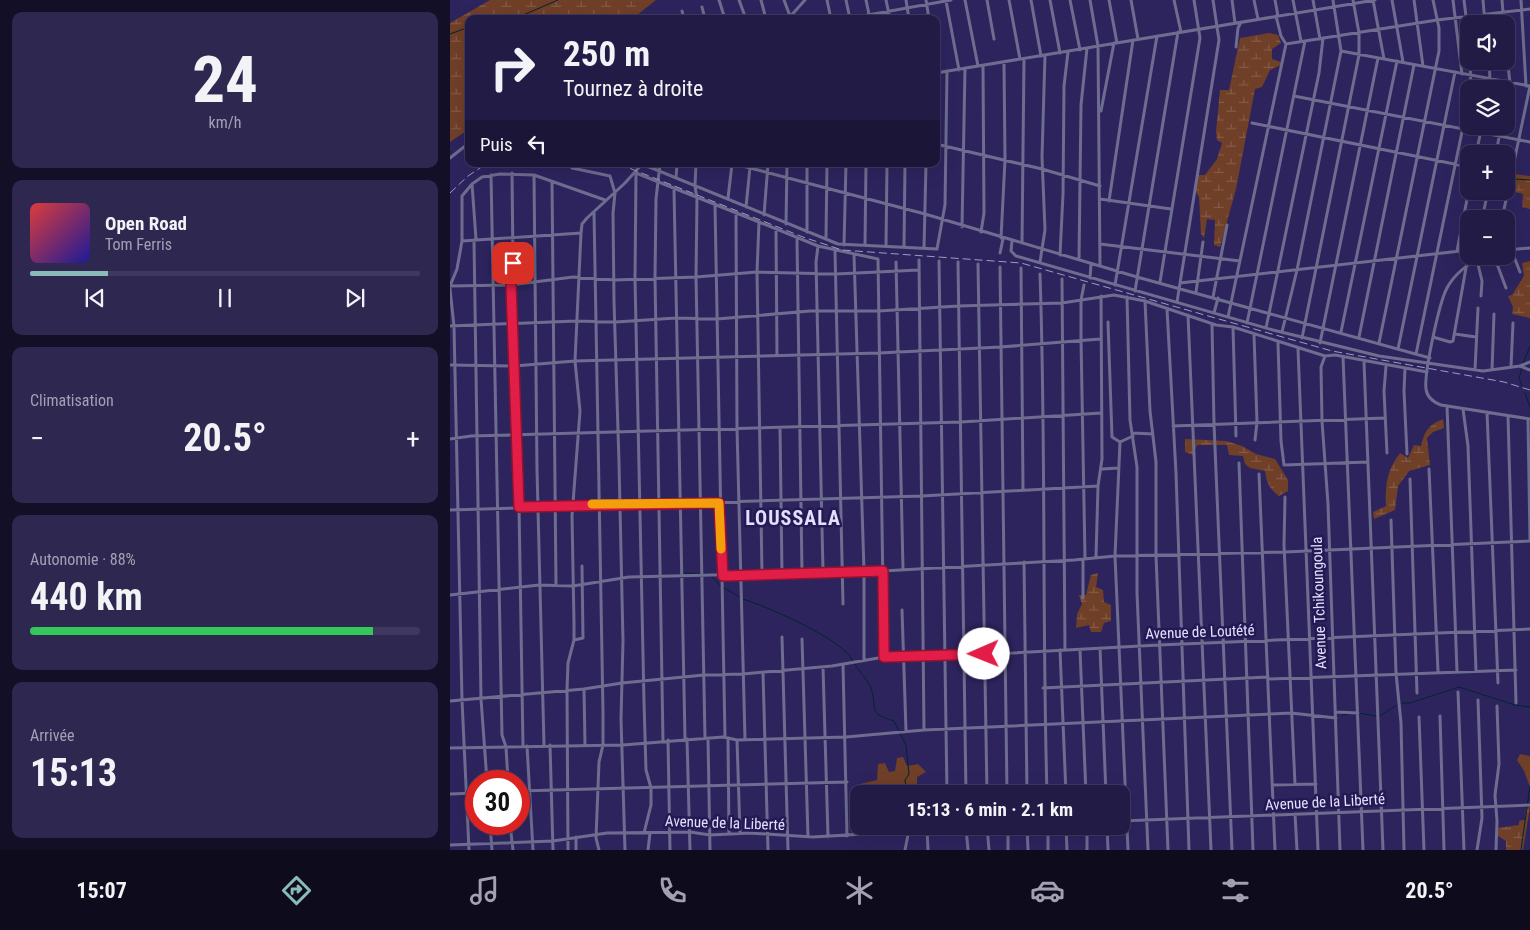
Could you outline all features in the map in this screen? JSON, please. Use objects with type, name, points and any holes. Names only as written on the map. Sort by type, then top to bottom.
[{"type":"street","points":[[719,0],[724,15]]},
{"type":"street","points":[[739,0],[745,15]]},
{"type":"street","points":[[761,0],[765,15]]},
{"type":"street","points":[[784,0],[788,15]]},
{"type":"street","points":[[792,15],[805,0]]},
{"type":"street","points":[[827,0],[830,15]]},
{"type":"street","points":[[846,0],[848,15]]},
{"type":"street","points":[[866,0],[869,15]]},
{"type":"street","points":[[886,0],[889,15]]},
{"type":"street","points":[[906,0],[908,15]]},
{"type":"street","points":[[946,0],[959,70]]},
{"type":"street","points":[[875,15],[926,2],[951,0]]},
{"type":"street","points":[[965,0],[978,66]]},
{"type":"street","points":[[987,0],[994,39]]},
{"type":"street","points":[[1009,0],[1022,59],[1024,164],[1022,243]]},
{"type":"street","points":[[1031,0],[1043,56],[1042,169],[1045,230],[1040,262]]},
{"type":"street","points":[[1050,0],[1060,53]]},
{"type":"street","points":[[1070,0],[1080,50]]},
{"type":"street","points":[[1090,0],[1098,46],[1100,266]]},
{"type":"street","points":[[1100,116],[1115,43],[1109,0]]},
{"type":"street","points":[[1109,201],[1136,40],[1130,0]]},
{"type":"street","points":[[1135,291],[1179,32],[1174,0]]},
{"type":"street","points":[[1160,282],[1163,252],[1197,55],[1199,29],[1194,0]]},
{"type":"street","points":[[1177,302],[1183,255],[1219,40],[1214,0]]},
{"type":"street","points":[[1232,0],[1235,23]]},
{"type":"street","points":[[1254,0],[1258,19]]},
{"type":"street","points":[[1228,317],[1285,43],[1277,16],[1275,0]]},
{"type":"street","points":[[1247,323],[1294,96],[1303,41],[1293,0]]},
{"type":"street","points":[[1266,328],[1322,56],[1322,39],[1313,0]]},
{"type":"street","points":[[1282,332],[1297,270],[1341,51],[1333,0]]},
{"type":"street","points":[[940,73],[1373,0],[1384,59]]},
{"type":"street","points":[[1392,0],[1403,62]]},
{"type":"street","points":[[1414,0],[1416,24],[1424,67]]},
{"type":"street","points":[[1379,343],[1440,38],[1434,0]]},
{"type":"street","points":[[1453,0],[1462,74]]},
{"type":"street","points":[[1464,0],[1466,15]]},
{"type":"street","points":[[1483,0],[1484,15],[1530,9]]},
{"type":"street","points":[[1502,0],[1502,13]]},
{"type":"street","points":[[1515,150],[1529,86],[1520,11],[1521,0]]},
{"type":"street","points":[[926,2],[928,15]]},
{"type":"street","points":[[1302,338],[1359,55],[1353,2]]},
{"type":"street","points":[[702,6],[704,15]]},
{"type":"street","points":[[682,11],[683,15]]},
{"type":"street","points":[[1285,43],[1460,18]]},
{"type":"street","points":[[1236,47],[1238,28],[1242,22]]},
{"type":"street","points":[[1115,285],[1157,36]]},
{"type":"street","points":[[1079,260],[1081,105],[1087,48]]},
{"type":"street","points":[[1341,51],[1495,80]]},
{"type":"street","points":[[1060,255],[1064,175],[1064,86],[1068,52]]},
{"type":"street","points":[[1320,343],[1378,58]]},
{"type":"street","points":[[1341,332],[1397,61]]},
{"type":"street","points":[[1000,253],[1005,160],[1004,62]]},
{"type":"street","points":[[982,232],[984,213],[983,65]]},
{"type":"street","points":[[1359,337],[1414,65]]},
{"type":"street","points":[[962,227],[965,150],[965,68]]},
{"type":"street","points":[[1471,70],[1471,80]]},
{"type":"street","points":[[1490,70],[1490,79]]},
{"type":"street","points":[[648,167],[728,198],[786,224],[844,244],[938,249],[946,186],[947,72]]},
{"type":"street","points":[[1398,349],[1455,72]]},
{"type":"street","points":[[1515,84],[1529,86]]},
{"type":"street","points":[[1294,96],[1460,130]]},
{"type":"street","points":[[1252,122],[1378,150],[1460,165]]},
{"type":"street","points":[[1416,354],[1461,135]]},
{"type":"street","points":[[1494,135],[1530,142]]},
{"type":"street","points":[[1498,145],[1499,136]]},
{"type":"street","points":[[940,145],[1024,164],[1100,186]]},
{"type":"street","points":[[450,158],[465,147]]},
{"type":"street","points":[[568,850],[567,690],[568,663],[574,640],[573,505],[580,411],[575,361],[581,233],[584,221],[640,167]]},
{"type":"street","points":[[660,167],[656,198],[655,278],[663,740]]},
{"type":"street","points":[[676,178],[677,167]]},
{"type":"street","points":[[696,167],[701,576],[710,850]]},
{"type":"street","points":[[728,198],[733,167]]},
{"type":"street","points":[[746,206],[750,167],[904,208],[962,227],[1043,248],[1060,255],[1136,277],[1324,327],[1430,358]]},
{"type":"street","points":[[764,215],[768,167]]},
{"type":"street","points":[[786,224],[787,167]]},
{"type":"street","points":[[807,167],[807,232]]},
{"type":"street","points":[[826,237],[827,167]]},
{"type":"street","points":[[844,244],[846,167]]},
{"type":"street","points":[[865,245],[866,167]]},
{"type":"street","points":[[886,246],[887,167]]},
{"type":"street","points":[[904,246],[905,167]]},
{"type":"street","points":[[924,248],[926,167]]},
{"type":"street","points":[[572,168],[610,176],[615,193],[613,213],[614,280],[625,850]]},
{"type":"street","points":[[635,173],[736,215],[759,222],[797,240],[835,251],[877,258],[882,424],[884,657]]},
{"type":"street","points":[[635,173],[635,279],[641,504],[643,680],[646,770],[651,788],[650,805],[644,833]]},
{"type":"street","points":[[465,770],[450,287],[457,269],[462,241],[462,196],[472,184],[491,175],[512,174],[534,175],[606,200]]},
{"type":"street","points":[[512,174],[513,263],[511,285],[514,324],[525,746],[528,770]]},
{"type":"street","points":[[491,175],[502,735],[506,746],[507,770]]},
{"type":"street","points":[[534,175],[539,585],[544,745]]},
{"type":"street","points":[[552,182],[555,279],[556,585]]},
{"type":"street","points":[[472,184],[475,240],[474,325],[481,699],[487,770]]},
{"type":"street","points":[[674,190],[680,576],[690,850]]},
{"type":"street","points":[[1100,199],[1171,209]]},
{"type":"street","points":[[1180,283],[1277,274],[1458,251],[1467,200]]},
{"type":"street","points":[[715,206],[719,503],[723,576],[723,674],[727,738],[729,834]]},
{"type":"street","points":[[594,211],[603,745],[599,762],[597,835],[599,850]]},
{"type":"street","points":[[736,215],[738,316],[737,428],[745,739]]},
{"type":"street","points":[[759,222],[757,272],[762,574]]},
{"type":"street","points":[[1213,297],[1226,226]]},
{"type":"street","points":[[776,231],[777,355]]},
{"type":"street","points":[[462,241],[493,237],[534,237],[581,233]]},
{"type":"street","points":[[797,240],[802,572]]},
{"type":"street","points":[[1012,241],[1011,251],[1014,255],[1320,343],[1428,368]]},
{"type":"street","points":[[1196,292],[1203,242]]},
{"type":"street","points":[[1100,244],[1201,258],[1240,261]]},
{"type":"street","points":[[818,246],[823,571]]},
{"type":"street","points":[[1515,249],[1530,248]]},
{"type":"street","points":[[835,251],[843,604]]},
{"type":"street","points":[[854,255],[861,424],[864,660]]},
{"type":"street","points":[[1515,259],[1520,272]]},
{"type":"street","points":[[919,260],[924,730]]},
{"type":"street","points":[[938,261],[947,785]]},
{"type":"street","points":[[896,262],[903,569]]},
{"type":"street","points":[[958,262],[966,785]]},
{"type":"street","points":[[978,264],[987,785]]},
{"type":"street","points":[[1090,278],[1092,264]]},
{"type":"street","points":[[1478,265],[1482,281],[1481,296]]},
{"type":"street","points":[[1497,265],[1506,288]]},
{"type":"street","points":[[1000,267],[1007,785]]},
{"type":"street","points":[[1433,337],[1452,342],[1466,267]]},
{"type":"street","points":[[450,596],[539,585],[573,586],[641,576],[723,576],[823,571],[883,571],[1065,560],[1096,556],[1285,552],[1530,540],[1529,419],[1436,403],[1428,396],[1426,390],[1433,337],[1444,293],[1454,277],[1466,267]]},
{"type":"street","points":[[1021,268],[1023,489]]},
{"type":"street","points":[[450,287],[474,284],[511,285],[578,277],[614,280],[696,277],[757,272],[797,271],[856,274],[878,271],[919,270]]},
{"type":"street","points":[[1040,274],[1044,418],[1045,561],[1043,688],[1047,785]]},
{"type":"street","points":[[1062,279],[1065,560],[1062,687],[1066,785]]},
{"type":"street","points":[[1083,598],[1084,486],[1081,300],[1084,285]]},
{"type":"street","points":[[452,326],[576,321],[616,322],[676,318],[717,319],[758,314],[818,311],[857,312],[979,305],[1062,303],[1101,296],[1127,297],[1145,301],[1212,324],[1233,327],[1278,343],[1325,356],[1343,357],[1386,366],[1492,370],[1520,366],[1530,362]]},
{"type":"street","points":[[1096,556],[1098,486],[1102,469],[1101,296]]},
{"type":"street","points":[[1127,297],[1130,420],[1137,480],[1136,556],[1148,850]]},
{"type":"street","points":[[1214,313],[1218,298]]},
{"type":"street","points":[[1145,301],[1156,478],[1156,556],[1160,682],[1168,850]]},
{"type":"street","points":[[1167,308],[1189,850]]},
{"type":"street","points":[[1475,370],[1478,308]]},
{"type":"street","points":[[1492,370],[1494,314]]},
{"type":"street","points":[[1188,315],[1211,850]]},
{"type":"street","points":[[1108,322],[1112,437],[1120,442]]},
{"type":"street","points":[[1512,367],[1513,322]]},
{"type":"street","points":[[1212,324],[1214,424],[1232,850]]},
{"type":"street","points":[[1233,327],[1236,436]]},
{"type":"street","points":[[1455,334],[1476,337]]},
{"type":"street","points":[[1254,335],[1257,422],[1254,440]]},
{"type":"street","points":[[452,365],[475,367],[514,366],[575,361],[879,353],[1001,347],[1063,340],[1100,339]]},
{"type":"street","points":[[1278,343],[1283,464],[1285,466],[1368,462]]},
{"type":"street","points":[[1298,348],[1318,850]]},
{"type":"street","name":"Avenue Tchikoungoula","points":[[1325,356],[1321,367],[1322,420],[1336,718],[1340,850]]},
{"type":"street","points":[[1343,357],[1363,850]]},
{"type":"street","points":[[1364,362],[1383,850]]},
{"type":"street","points":[[1386,366],[1385,418],[1387,452]]},
{"type":"street","points":[[1520,366],[1530,370]]},
{"type":"street","points":[[1405,368],[1404,391],[1407,454]]},
{"type":"street","points":[[1447,406],[1454,545],[1457,671]]},
{"type":"street","points":[[1463,409],[1468,446],[1476,671]]},
{"type":"street","points":[[1487,412],[1498,684]]},
{"type":"street","points":[[450,439],[476,436],[496,437],[961,422],[1101,413]]},
{"type":"street","points":[[1508,416],[1516,703]]},
{"type":"street","points":[[1173,426],[1385,418]]},
{"type":"street","points":[[780,428],[782,573]]},
{"type":"street","points":[[1120,442],[1133,434],[1153,434]]},
{"type":"street","points":[[1120,442],[1115,556],[1125,785]]},
{"type":"street","points":[[1239,463],[1253,850]]},
{"type":"street","points":[[1102,469],[1118,468]]},
{"type":"street","points":[[1429,469],[1438,672]]},
{"type":"street","points":[[1259,474],[1275,850]]},
{"type":"street","points":[[1410,479],[1417,693]]},
{"type":"street","points":[[450,510],[598,504],[700,504],[761,500],[922,496],[1098,486]]},
{"type":"street","points":[[1285,496],[1285,552],[1294,784]]},
{"type":"street","points":[[1391,520],[1396,673],[1401,723],[1404,850]]},
{"type":"street","points":[[1024,562],[1027,785]]},
{"type":"street","points":[[574,640],[583,638],[582,566]]},
{"type":"street","points":[[902,610],[906,731]]},
{"type":"street","name":"Avenue de Loutété","points":[[450,701],[584,689],[662,678],[743,674],[843,665],[884,657],[1005,654],[1159,645],[1267,642],[1530,629]]},
{"type":"street","points":[[782,637],[788,850]]},
{"type":"street","points":[[802,639],[808,837]]},
{"type":"street","points":[[1100,648],[1106,785]]},
{"type":"street","points":[[1080,649],[1086,785]]},
{"type":"street","points":[[843,665],[848,836]]},
{"type":"street","points":[[823,667],[828,837]]},
{"type":"street","points":[[1043,688],[1417,672],[1516,670]]},
{"type":"street","points":[[763,672],[768,850]]},
{"type":"street","points":[[584,689],[585,745]]},
{"type":"street","points":[[1458,692],[1464,850]]},
{"type":"street","points":[[1477,850],[1481,807],[1478,700]]},
{"type":"street","points":[[1496,850],[1496,806],[1499,764],[1498,706]]},
{"type":"street","points":[[1335,712],[1358,713]]},
{"type":"street","points":[[450,748],[624,745],[663,740],[706,738],[737,740],[786,737],[846,737],[924,730],[1205,719],[1291,713],[1336,718]]},
{"type":"street","points":[[1440,716],[1444,850]]},
{"type":"street","points":[[1419,717],[1424,850]]},
{"type":"street","points":[[668,740],[670,850]]},
{"type":"street","points":[[737,740],[740,833]]},
{"type":"street","points":[[550,745],[553,850]]},
{"type":"street","points":[[533,850],[530,791],[847,782]]},
{"type":"street","points":[[1272,784],[1316,784]]},
{"type":"street","points":[[450,794],[465,793]]},
{"type":"street","name":"Avenue de la Liberté","points":[[1130,821],[1529,805]]},
{"type":"street","points":[[1295,814],[1297,850]]},
{"type":"street","name":"Avenue de la Liberté","points":[[450,845],[553,841],[597,835],[669,832],[690,832],[710,835],[740,833],[808,837],[858,835]]},
{"type":"street","points":[[648,850],[650,833]]},
{"type":"street","points":[[468,835],[469,850]]},
{"type":"street","points":[[491,835],[492,850]]},
{"type":"street","points":[[511,835],[513,850]]},
{"type":"street","points":[[905,850],[908,835]]},
{"type":"street","points":[[927,835],[928,850]]},
{"type":"street","points":[[967,835],[968,850]]},
{"type":"street","points":[[987,835],[988,850]]},
{"type":"street","points":[[1008,835],[1008,850]]},
{"type":"street","points":[[1028,835],[1028,850]]},
{"type":"street","points":[[1048,835],[1048,850]]},
{"type":"street","points":[[1067,835],[1068,850]]},
{"type":"street","points":[[1087,835],[1087,850]]},
{"type":"street","points":[[1107,835],[1108,850]]},
{"type":"street","points":[[1127,835],[1128,850]]},
{"type":"street","points":[[576,837],[576,850]]},
{"type":"green space","points":[[490,0],[656,0],[637,15],[465,15],[465,132],[450,142],[450,23]]},
{"type":"green space","points":[[1269,33],[1278,35],[1281,43],[1272,49],[1272,59],[1281,62],[1281,65],[1270,70],[1262,87],[1255,89],[1236,189],[1220,247],[1214,245],[1215,220],[1207,219],[1204,238],[1201,234],[1199,197],[1195,190],[1198,175],[1205,175],[1217,159],[1222,143],[1217,140],[1216,132],[1220,90],[1229,90],[1240,38]]},
{"type":"green space","points":[[1515,174],[1530,176],[1530,209],[1522,207],[1523,194],[1515,192]]},
{"type":"green space","points":[[1530,261],[1530,318],[1512,314],[1513,307],[1508,296],[1512,295],[1524,276],[1522,263]]},
{"type":"green space","points":[[1443,419],[1444,428],[1433,432],[1427,438],[1430,465],[1409,471],[1398,486],[1395,510],[1374,519],[1373,512],[1386,506],[1388,478],[1392,466],[1400,453],[1408,458],[1414,445],[1421,446],[1428,429]]},
{"type":"green space","points":[[1185,439],[1226,441],[1242,446],[1256,454],[1275,459],[1288,480],[1288,491],[1279,496],[1276,494],[1266,479],[1265,471],[1250,468],[1245,464],[1243,456],[1229,455],[1227,445],[1197,445],[1193,455],[1185,452]]},
{"type":"green space","points":[[1098,573],[1096,587],[1103,590],[1104,602],[1111,605],[1111,621],[1104,623],[1101,632],[1091,632],[1089,625],[1076,628],[1077,614],[1082,604],[1079,595],[1086,595],[1091,575]]},
{"type":"green space","points":[[1520,754],[1530,756],[1530,787],[1524,771],[1517,760]]},
{"type":"green space","points":[[903,757],[907,766],[918,764],[926,772],[917,777],[917,785],[860,785],[877,780],[878,764],[885,763],[889,772],[895,771],[897,758]]},
{"type":"green space","points":[[1530,807],[1523,850],[1506,850],[1506,841],[1498,836],[1497,828],[1519,825],[1519,821],[1525,820],[1526,808]]},
{"type":"waterway","points":[[523,15],[558,0]]},
{"type":"waterway","points":[[450,34],[465,28]]},
{"type":"waterway","points":[[1515,179],[1530,180]]},
{"type":"waterway","points":[[1523,364],[1530,346]]},
{"type":"waterway","points":[[1522,368],[1519,378],[1522,386]]},
{"type":"waterway","points":[[1525,393],[1530,407]]},
{"type":"waterway","points":[[683,573],[708,574]]},
{"type":"waterway","points":[[711,576],[721,586]]},
{"type":"waterway","points":[[724,588],[740,597]]},
{"type":"waterway","points":[[743,599],[786,616],[820,634],[835,643],[853,661]]},
{"type":"waterway","points":[[855,664],[871,688],[876,712],[894,721],[906,745],[909,774],[905,780],[906,785]]},
{"type":"waterway","points":[[1401,703],[1410,703],[1459,687],[1515,705],[1530,707]]},
{"type":"waterway","points":[[1380,716],[1397,705]]},
{"type":"waterway","points":[[1358,713],[1376,716]]},
{"type":"waterway","points":[[1342,715],[1349,714]]},
{"type":"waterway","points":[[1521,850],[1530,786]]},
{"type":"railway","points":[[450,193],[468,176],[482,167]]},
{"type":"railway","points":[[627,167],[803,237],[842,250],[1021,263],[1332,351],[1504,382],[1530,390]]},
{"type":"slow traffic","points":[[592,504],[719,503],[721,549]]},
{"type":"district","name":"LOUSSALA","points":[[793,518]]},
{"type":"route","points":[[513,263],[511,285],[514,324],[519,507],[719,503],[723,576],[823,571],[883,571],[884,657],[984,654]]}]
